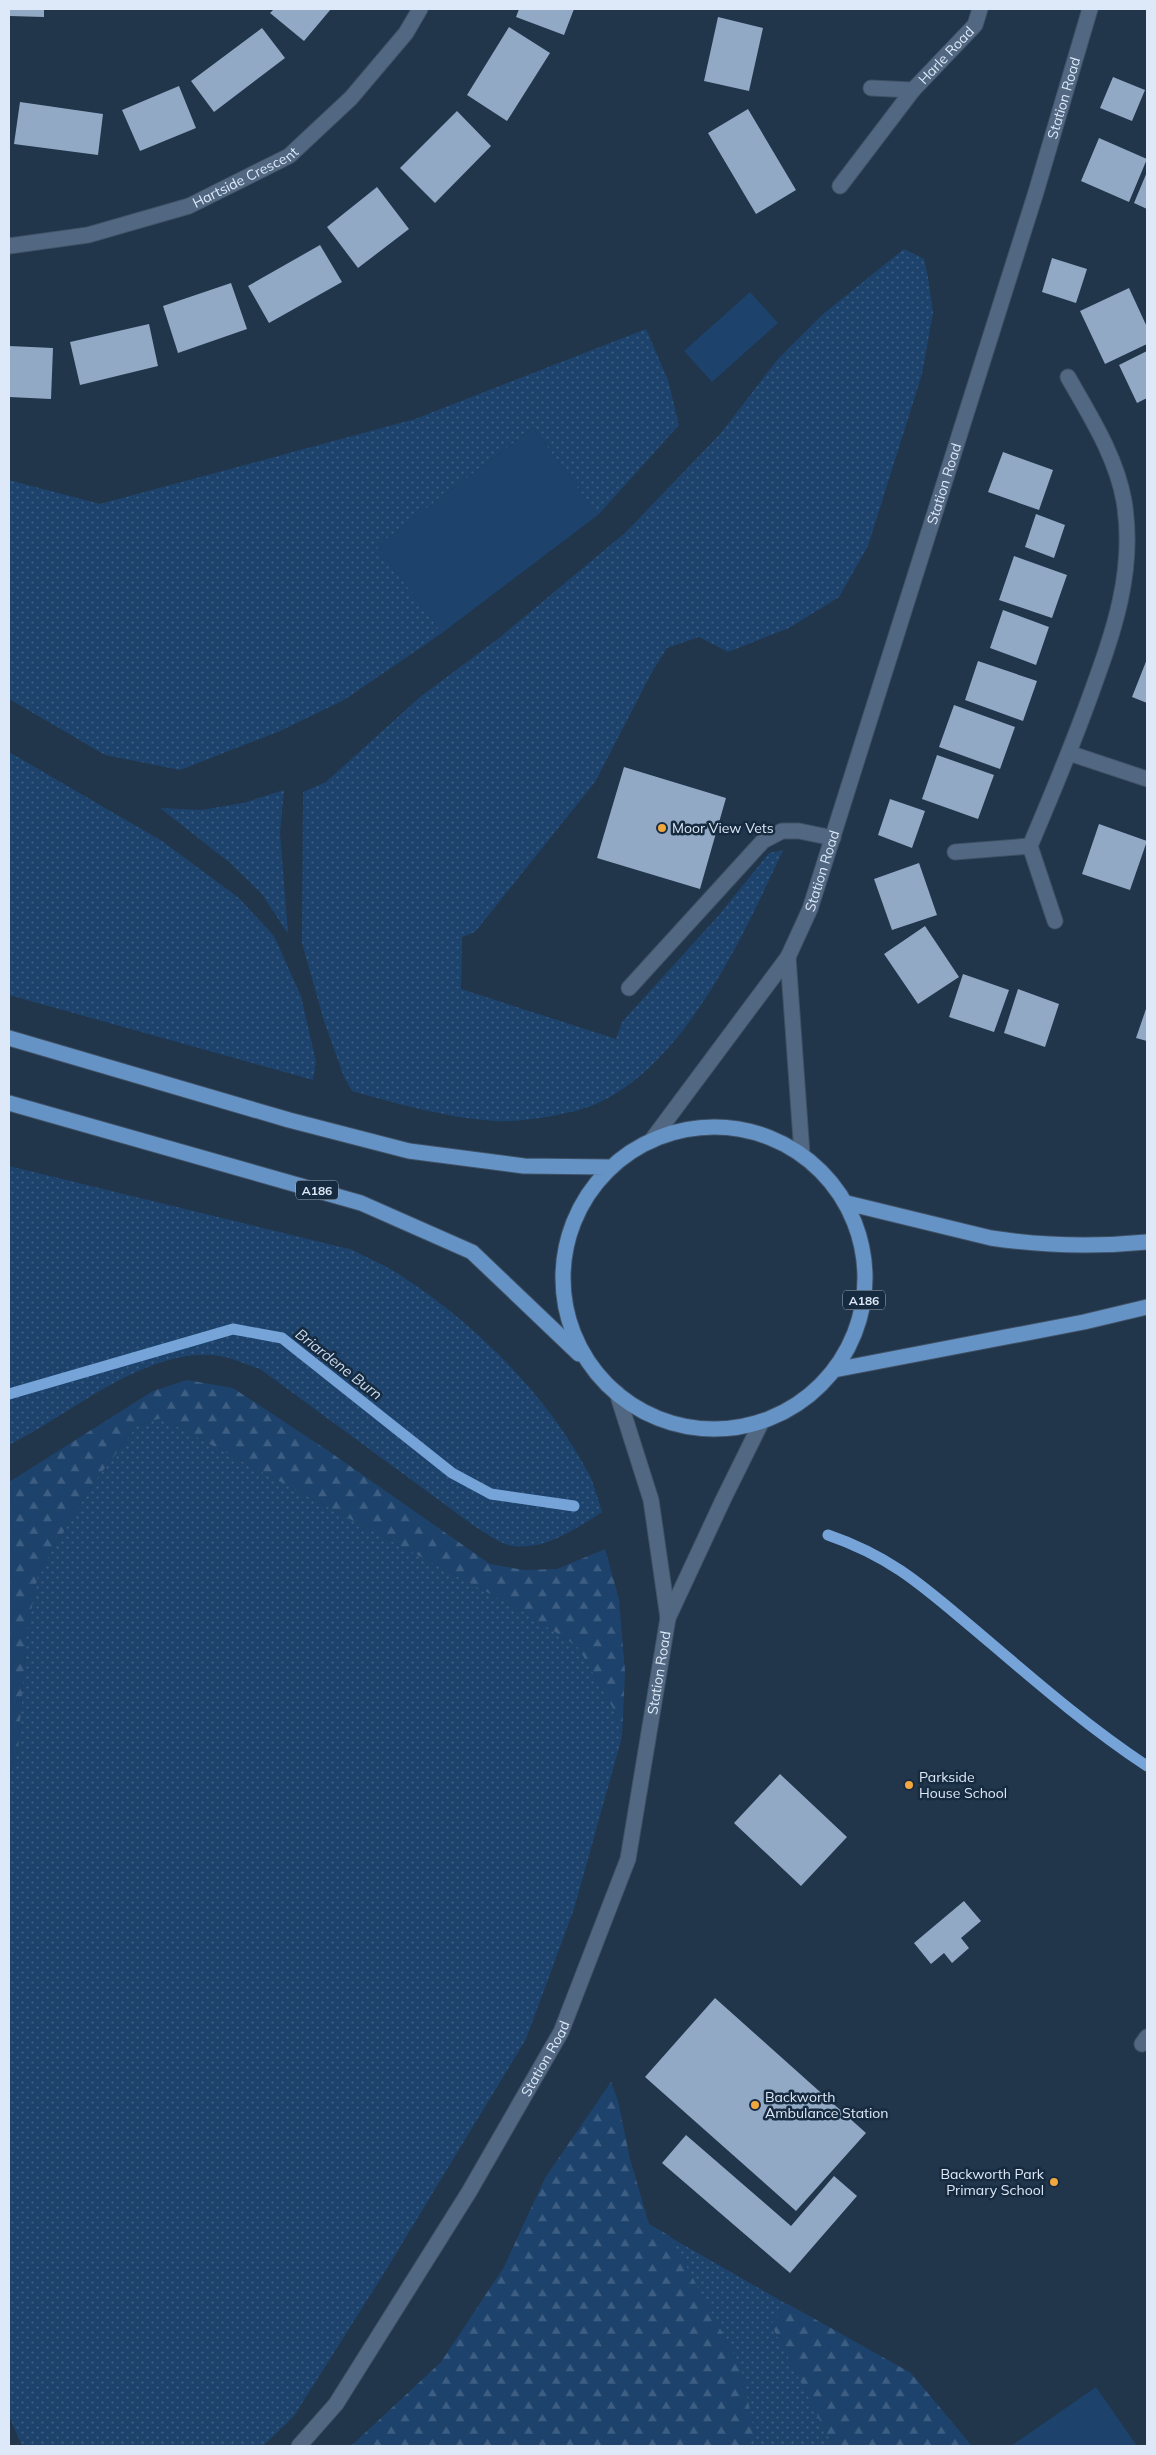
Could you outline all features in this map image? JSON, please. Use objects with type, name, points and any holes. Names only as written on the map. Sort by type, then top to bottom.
[{"type":"main road","name":"Hartside Crescent","points":[[9,246],[88,235],[188,206],[289,156],[351,98],[406,33],[420,9]]},
{"type":"main road","name":"Harle Road","points":[[871,88],[913,90],[975,25],[980,9]]},
{"type":"main road","name":"Station Road","points":[[651,1141],[788,957],[810,909],[1036,192],[1090,9]]},
{"type":"main road","points":[[840,186],[913,90]]},
{"type":"main road","points":[[1055,921],[1030,846],[1069,753],[1115,629],[1128,552],[1124,500],[1107,448],[1068,377]]},
{"type":"main road","points":[[1069,753],[1147,779]]},
{"type":"main road","points":[[629,988],[763,841],[782,831],[799,831],[833,838]]},
{"type":"main road","points":[[955,852],[1030,846]]},
{"type":"main road","name":"Station Road","points":[[788,957],[802,1154]]},
{"type":"main road","points":[[9,1038],[289,1120],[409,1151],[524,1166],[608,1167]]},
{"type":"main road","name":"A186","points":[[9,1102],[361,1203],[472,1252],[584,1358],[594,1372],[617,1393],[639,1409],[669,1422],[715,1430],[762,1423],[791,1408],[820,1386],[834,1370],[852,1342],[864,1306],[865,1258],[858,1230],[847,1203],[828,1179],[802,1154],[757,1132],[716,1124],[682,1129],[634,1148],[608,1167],[576,1217],[564,1248],[561,1284],[566,1315],[584,1358]]},
{"type":"main road","points":[[847,1203],[1012,1242],[1102,1247],[1147,1242]]},
{"type":"main road","points":[[834,1370],[1084,1322],[1147,1307]]},
{"type":"main road","points":[[617,1393],[651,1500],[668,1618]]},
{"type":"main road","points":[[668,1618],[723,1500],[762,1423]]},
{"type":"main road","name":"Station Road","points":[[299,2446],[336,2404],[468,2192],[561,2032],[628,1859],[668,1618]]},
{"type":"green space","points":[[904,249],[924,259],[928,277],[933,313],[922,374],[868,546],[839,597],[789,628],[728,652],[699,637],[667,648],[652,672],[595,782],[475,932],[462,937],[461,989],[616,1039],[622,1022],[719,915],[769,853],[783,850],[750,920],[709,994],[658,1059],[628,1085],[596,1104],[580,1110],[531,1119],[496,1121],[441,1114],[352,1091],[344,1077],[324,1021],[302,943],[303,792],[326,782],[420,697],[499,638],[626,532],[721,433],[777,360],[823,314]]},
{"type":"green space","points":[[750,292],[778,323],[712,382],[684,351]]},
{"type":"green space","points":[[646,329],[668,380],[679,425],[598,515],[533,428],[377,546],[442,633],[344,700],[280,731],[180,770],[105,755],[9,699],[9,480],[100,504],[415,419]]},
{"type":"green space","points":[[533,428],[598,515],[442,633],[377,546]]},
{"type":"green space","points":[[9,752],[162,841],[239,898],[274,936],[301,996],[316,1062],[313,1080],[9,995]]},
{"type":"green space","points":[[284,790],[280,833],[288,934],[262,894],[230,863],[160,808],[201,810],[243,803]]},
{"type":"green space","points":[[9,1166],[353,1250],[391,1269],[431,1296],[484,1340],[532,1391],[554,1418],[573,1446],[590,1476],[602,1512],[569,1532],[546,1543],[521,1547],[504,1544],[477,1528],[260,1369],[220,1356],[193,1355],[165,1361],[138,1371],[110,1385],[9,1445]]},
{"type":"green space","points":[[187,1380],[233,1388],[327,1450],[490,1564],[524,1570],[557,1569],[605,1549],[619,1599],[625,1672],[622,1737],[614,1710],[578,1647],[526,1613],[161,1418],[137,1426],[92,1485],[38,1574],[26,1639],[18,1752],[9,1774],[9,1482],[153,1391]]},
{"type":"green space","points":[[161,1418],[526,1613],[578,1647],[614,1710],[622,1737],[574,1909],[526,2039],[386,2270],[294,2416],[263,2446],[22,2446],[9,2416],[9,1774],[18,1752],[26,1638],[38,1574],[92,1485],[137,1426]]},
{"type":"green space","points":[[611,2082],[618,2101],[630,2159],[649,2224],[670,2236],[741,2367],[755,2434],[747,2446],[351,2446],[441,2362],[504,2267],[545,2178]]},
{"type":"green space","points":[[649,2225],[870,2352],[929,2446],[387,2446]]},
{"type":"green space","points":[[788,2304],[911,2373],[972,2446],[833,2446],[771,2324]]},
{"type":"green space","points":[[1096,2387],[1137,2446],[1011,2446]]},
{"type":"building","points":[[9,9],[44,9],[44,17],[9,16]]},
{"type":"building","points":[[274,9],[331,9],[304,41],[270,13]]},
{"type":"building","points":[[519,9],[574,9],[564,35],[516,17]]},
{"type":"building","points":[[718,17],[763,28],[749,91],[704,81]]},
{"type":"building","points":[[509,27],[550,53],[507,121],[467,95]]},
{"type":"building","points":[[262,28],[285,58],[214,112],[191,81]]},
{"type":"building","points":[[1113,77],[1145,90],[1132,121],[1100,108]]},
{"type":"building","points":[[179,86],[196,128],[140,151],[122,110]]},
{"type":"building","points":[[20,102],[103,114],[98,155],[14,144]]},
{"type":"building","points":[[748,109],[796,190],[756,214],[708,133]]},
{"type":"building","points":[[457,111],[491,146],[435,203],[400,168]]},
{"type":"building","points":[[1099,138],[1147,159],[1129,202],[1081,181]]},
{"type":"building","points":[[1147,172],[1147,209],[1134,203]]},
{"type":"building","points":[[377,187],[409,229],[358,268],[327,227]]},
{"type":"building","points":[[320,245],[342,282],[269,323],[248,286]]},
{"type":"building","points":[[1052,258],[1087,269],[1076,303],[1042,292]]},
{"type":"building","points":[[231,283],[247,329],[178,353],[163,306]]},
{"type":"building","points":[[1129,288],[1147,327],[1147,344],[1105,364],[1080,311]]},
{"type":"building","points":[[149,324],[158,366],[80,385],[70,342]]},
{"type":"building","points":[[9,346],[53,348],[51,399],[9,397]]},
{"type":"building","points":[[1147,351],[1147,398],[1137,403],[1119,365]]},
{"type":"building","points":[[1003,452],[1053,470],[1039,510],[988,492]]},
{"type":"building","points":[[1036,514],[1065,525],[1054,558],[1025,547]]},
{"type":"building","points":[[1014,556],[1067,575],[1052,618],[999,600]]},
{"type":"building","points":[[1003,610],[1049,627],[1036,665],[990,648]]},
{"type":"building","points":[[1147,659],[1147,703],[1132,697]]},
{"type":"building","points":[[978,661],[1037,681],[1023,721],[965,700]]},
{"type":"building","points":[[954,705],[1015,727],[1000,769],[939,747]]},
{"type":"building","points":[[937,755],[994,775],[978,819],[922,799]]},
{"type":"building","name":"Moor View Vets","points":[[624,767],[726,798],[700,889],[597,858]]},
{"type":"building","points":[[890,799],[925,811],[912,848],[878,835]]},
{"type":"building","points":[[1099,824],[1147,841],[1130,890],[1082,874]]},
{"type":"building","points":[[919,863],[937,915],[892,930],[874,879]]},
{"type":"building","points":[[925,926],[959,977],[918,1004],[884,954]]},
{"type":"building","points":[[963,974],[1009,990],[994,1032],[949,1017]]},
{"type":"building","points":[[1018,989],[1059,1004],[1045,1047],[1004,1033]]},
{"type":"building","points":[[1147,1006],[1147,1041],[1136,1038]]},
{"type":"building","points":[[780,1774],[847,1837],[801,1886],[734,1823]]},
{"type":"building","points":[[964,1901],[981,1921],[961,1938],[969,1948],[952,1963],[944,1953],[931,1964],[914,1943]]},
{"type":"building","name":"Backworth Ambulance Station","points":[[715,1998],[866,2133],[796,2211],[645,2077]]},
{"type":"building","points":[[686,2135],[791,2226],[834,2176],[857,2196],[790,2273],[662,2163]]},
{"type":"waterway","name":"Briardene Burn","points":[[9,1394],[233,1329],[282,1338],[452,1473],[491,1494],[574,1506]]},
{"type":"waterway","points":[[828,1535],[873,1554],[926,1589],[1062,1703],[1147,1766]]},
{"type":"place","name":"Moor View Vets","points":[[662,828]]},
{"type":"place","name":"Parkside House School","points":[[909,1785]]},
{"type":"place","name":"Backworth Ambulance Station","points":[[755,2105]]},
{"type":"place","name":"Backworth Park Primary School","points":[[1054,2182]]}]
